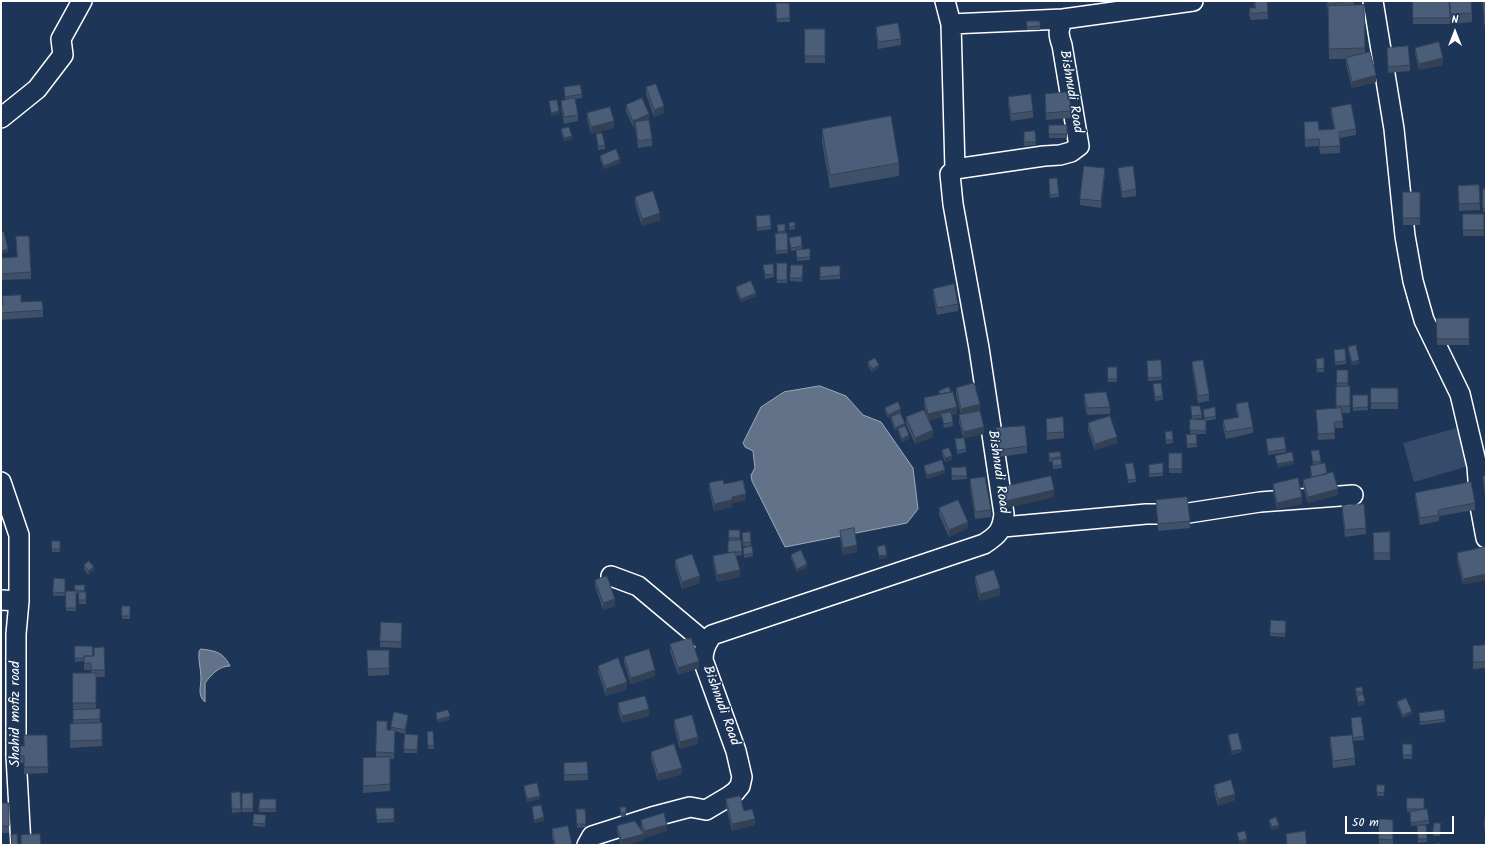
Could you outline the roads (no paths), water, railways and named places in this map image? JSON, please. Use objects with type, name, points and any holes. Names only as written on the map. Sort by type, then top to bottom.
[{"type":"street","points":[[1,118],[37,89],[63,55],[61,39],[82,1]]},
{"type":"street","points":[[945,1],[951,24],[955,169]]},
{"type":"street","points":[[951,24],[1063,19],[1193,1]]},
{"type":"street","points":[[1374,1],[1394,129],[1405,236],[1413,281],[1424,320],[1460,394],[1477,466],[1480,506],[1486,538]]},
{"type":"street","name":"Bishnudi Road","points":[[587,845],[592,836],[652,817],[690,808],[706,810],[732,795],[740,786],[742,777],[736,751],[703,660],[703,652],[706,643],[712,635],[984,544],[999,533],[1003,527],[1004,514],[980,356],[950,184],[950,174],[955,169],[1060,155],[1071,152],[1079,146],[1062,45],[1059,38],[1059,27],[1063,19]]},
{"type":"street","name":"Shahid mofiz road","points":[[1,482],[19,535],[10,601],[16,634],[16,756],[21,845]]},
{"type":"street","points":[[1003,527],[1146,514],[1182,514],[1260,502],[1353,495]]},
{"type":"street","points":[[611,576],[638,586],[706,643]]}]
